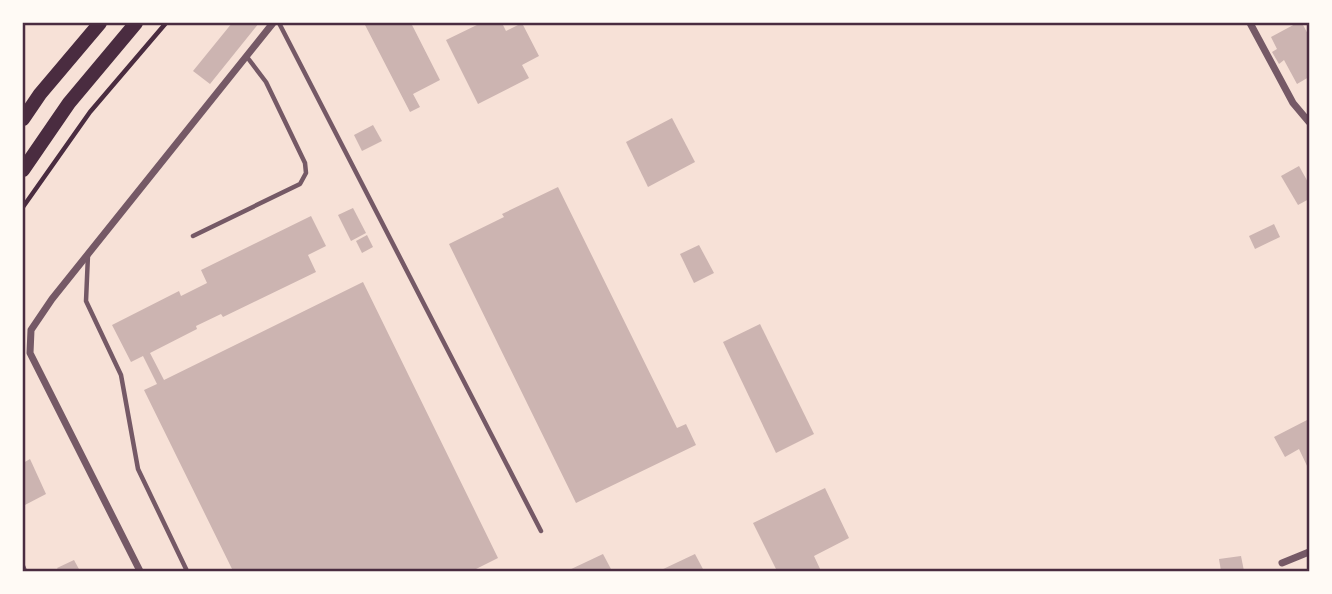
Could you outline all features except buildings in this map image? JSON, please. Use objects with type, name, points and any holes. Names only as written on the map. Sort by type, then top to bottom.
[{"type":"main road","points":[[23,119],[40,94],[100,23]]},
{"type":"main road","points":[[23,170],[69,103],[136,23]]},
{"type":"street","points":[[140,571],[30,353],[31,330],[88,254],[273,23]]},
{"type":"street","points":[[1250,23],[1293,103],[1309,122]]},
{"type":"street","points":[[1282,562],[1309,552]]},
{"type":"lane","points":[[279,23],[541,531]]},
{"type":"lane","points":[[193,236],[300,184],[306,173],[305,163],[265,82],[246,56]]},
{"type":"lane","points":[[88,254],[86,301],[121,375],[138,469],[187,571]]},
{"type":"lane","points":[[23,333],[34,325]]},
{"type":"lane","points":[[23,566],[25,571]]},
{"type":"path","points":[[23,207],[90,112],[166,23]]}]
